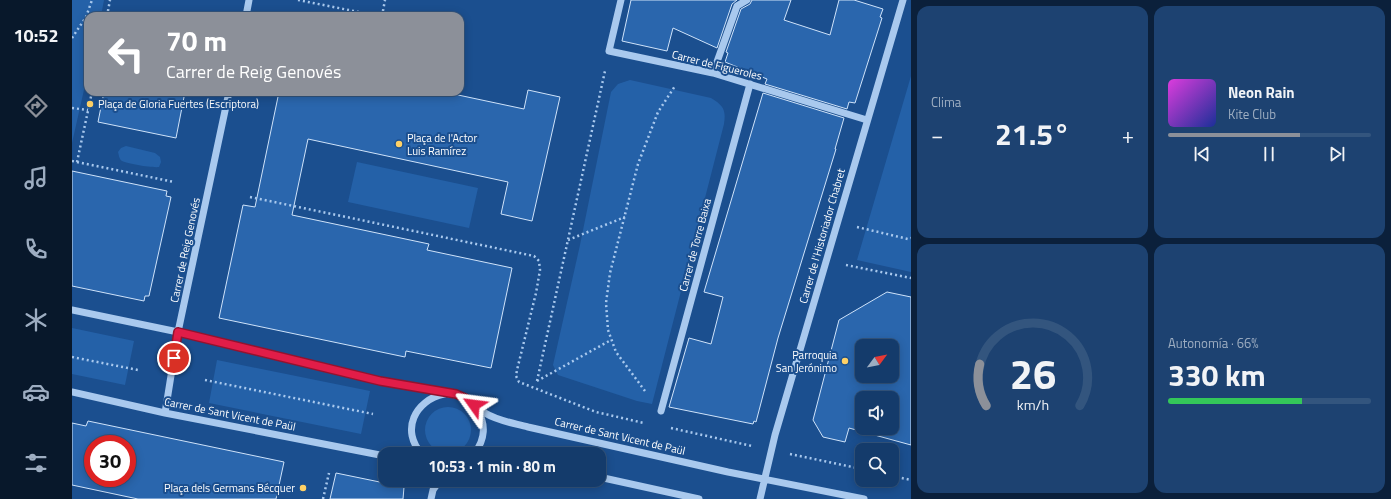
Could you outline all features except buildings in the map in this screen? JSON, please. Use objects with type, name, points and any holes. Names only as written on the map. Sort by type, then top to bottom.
[{"type":"street","points":[[247,12],[249,0]]},
{"type":"street","points":[[609,51],[621,0]]},
{"type":"street","points":[[713,73],[737,6],[747,0]]},
{"type":"street","name":"Carrer de l'Historiador Chabret","points":[[765,479],[771,450],[903,0]]},
{"type":"street","name":"Carrer de Figueroles","points":[[609,51],[713,73],[867,120]]},
{"type":"street","name":"Carrer de Torre Baixa","points":[[661,411],[750,84]]},
{"type":"street","name":"Carrer de Reig Genovés","points":[[165,413],[178,332],[229,96]]},
{"type":"street","name":"Carrer de Sant Vicent de Paül","points":[[72,310],[178,332],[380,381],[456,394],[465,398],[496,419],[765,479],[864,499]]},
{"type":"street","name":"Carrer de Sant Vicent de Paül","points":[[72,392],[165,413],[378,455]]},
{"type":"street","points":[[417,447],[414,442],[412,431],[413,420],[418,410],[424,402],[434,396],[456,394]]},
{"type":"street","points":[[474,405],[480,414],[483,424],[483,435],[479,447]]},
{"type":"street","points":[[606,479],[699,499]]},
{"type":"street","points":[[760,499],[765,479]]},
{"type":"street","points":[[431,499],[435,487]]},
{"type":"path","points":[[88,12],[92,0]]},
{"type":"path","points":[[108,12],[110,0]]},
{"type":"path","points":[[298,0],[360,12]]},
{"type":"path","points":[[381,12],[385,0]]},
{"type":"path","points":[[72,38],[84,20]]},
{"type":"path","points":[[609,51],[537,381],[611,340]]},
{"type":"path","points":[[661,411],[616,352],[608,330],[606,303],[610,273],[638,164],[658,112],[687,67]]},
{"type":"path","points":[[77,162],[91,96]]},
{"type":"path","points":[[72,108],[88,110]]},
{"type":"path","points":[[72,161],[174,182]]},
{"type":"path","points":[[250,197],[534,256],[539,261],[540,270],[536,293],[517,370],[516,376],[519,382],[596,412],[649,424]]},
{"type":"path","points":[[568,240],[625,217]]},
{"type":"path","points":[[838,222],[908,239],[911,238]]},
{"type":"path","points":[[826,261],[911,278]]},
{"type":"path","points":[[72,356],[138,370]]},
{"type":"path","points":[[205,380],[373,414]]},
{"type":"path","points":[[665,427],[855,468]]},
{"type":"path","points":[[323,499],[329,473]]},
{"type":"path","points":[[899,477],[911,480]]},
{"type":"shaded area","points":[[72,0],[104,0],[102,12],[84,12],[84,90],[72,143]]},
{"type":"shaded area","points":[[911,76],[911,272],[857,260]]},
{"type":"shaded area","points":[[630,80],[711,98],[719,103],[725,115],[724,124],[652,404],[637,401],[558,375],[553,365],[580,245],[611,92],[618,84]]},
{"type":"shaded area","points":[[126,146],[155,153],[160,157],[161,162],[159,167],[140,166],[122,161],[118,152],[121,148]]},
{"type":"shaded area","points":[[357,162],[478,188],[469,228],[348,202]]},
{"type":"shaded area","points":[[72,328],[134,341],[125,385],[72,374]]},
{"type":"shaded area","points":[[217,360],[370,391],[361,434],[209,403]]},
{"type":"shaded area","points":[[448,407],[461,411],[467,417],[471,430],[469,439],[463,447],[433,447],[427,439],[425,430],[429,417],[435,411]]},
{"type":"place","name":"Plaça de Gloria Fuertes (Escriptora)","points":[[90,104]]},
{"type":"place","name":"Plaça de l'Actor Luis Ramírez","points":[[399,144]]},
{"type":"place","name":"Parroquia San Jerónimo","points":[[845,361]]},
{"type":"place","name":"Plaça dels Germans Bécquer","points":[[303,488]]},
{"type":"route","points":[[174,358],[178,332],[380,381],[456,394],[465,398],[474,405]]}]
